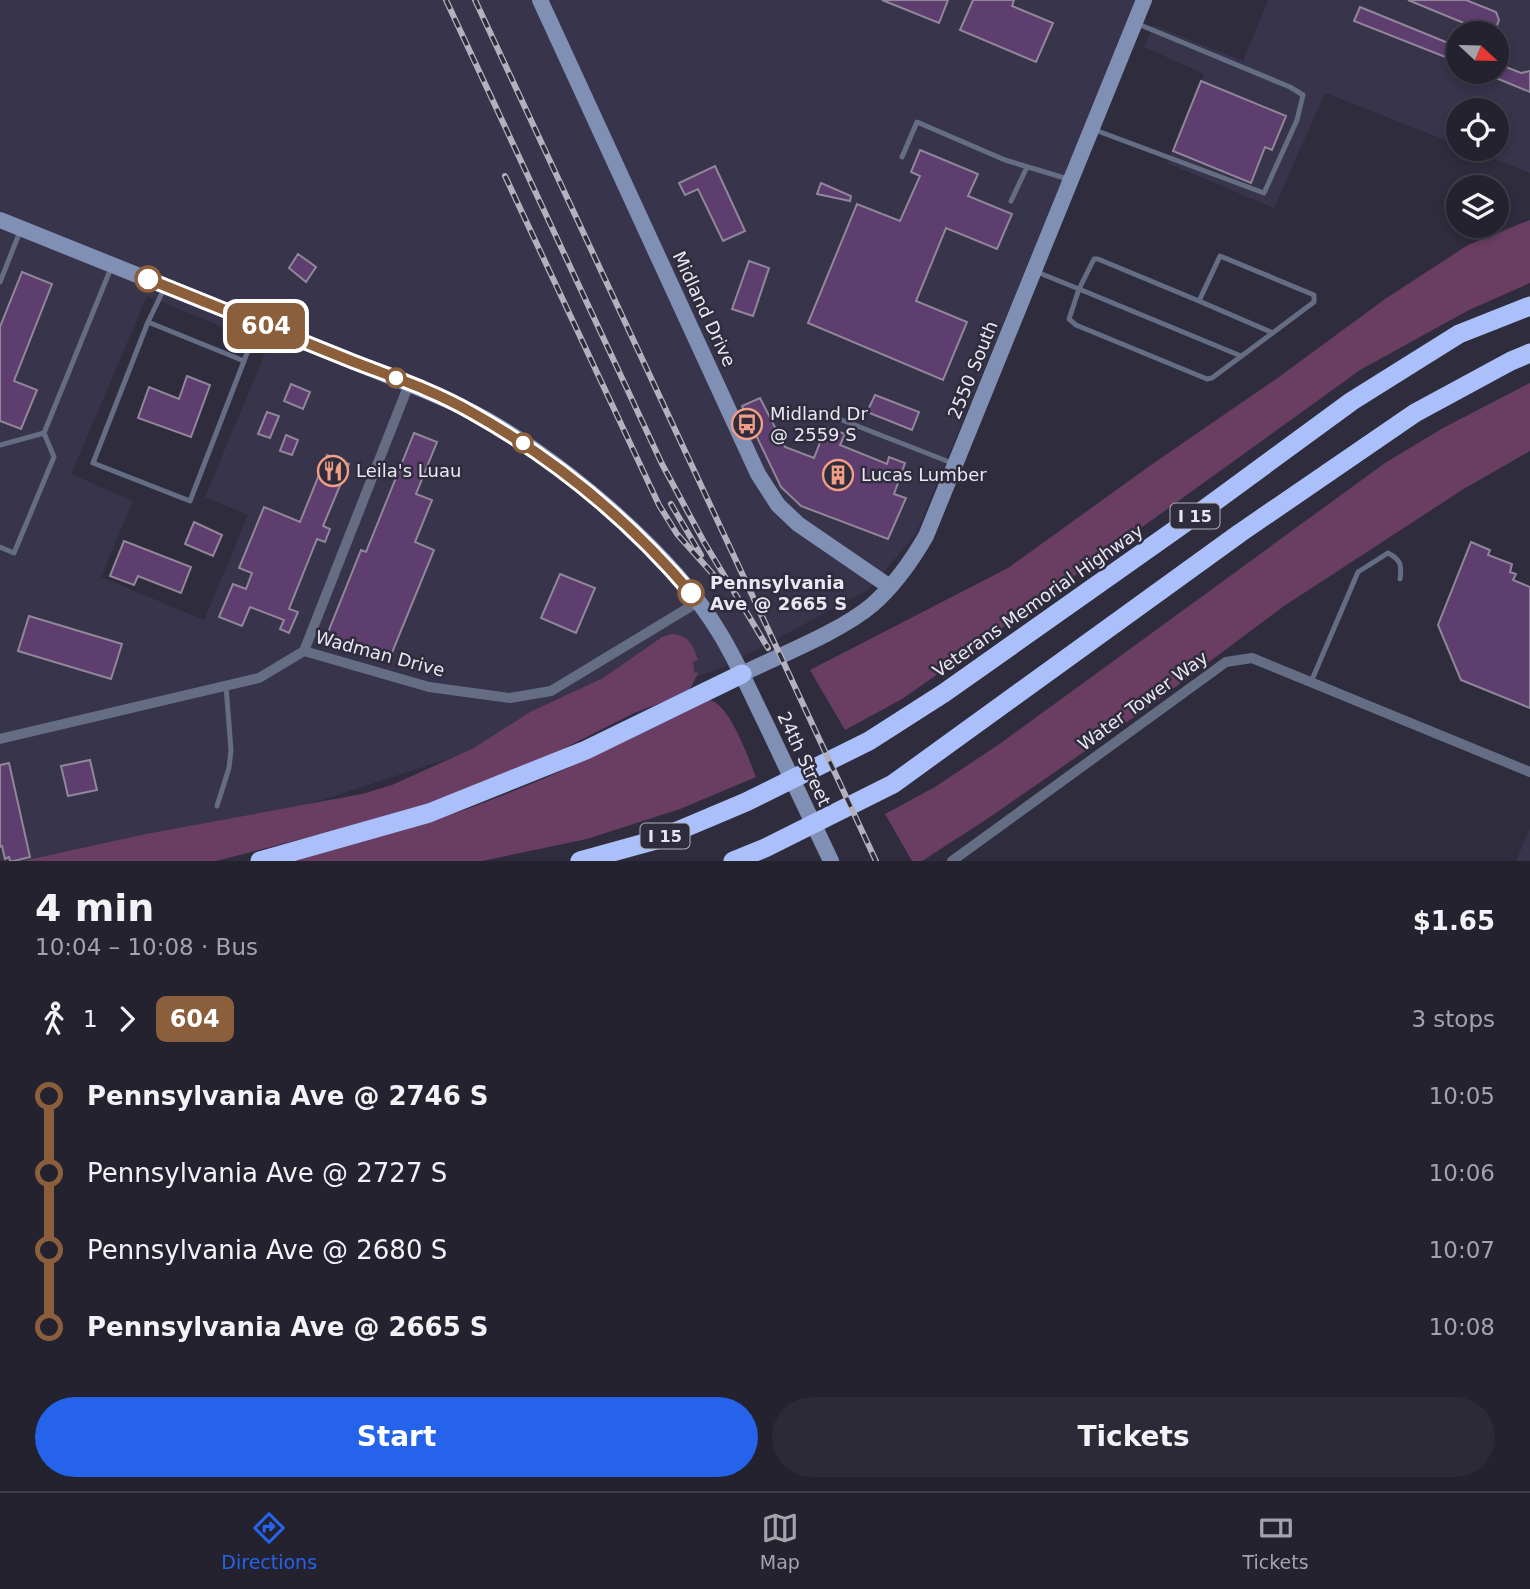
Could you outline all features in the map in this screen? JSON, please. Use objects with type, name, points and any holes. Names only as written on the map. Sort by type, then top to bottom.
[{"type":"highway","name":"Veterans Memorial Highway","points":[[580,861],[656,840],[746,802],[869,741],[978,669],[1352,401],[1459,334],[1530,306]]},
{"type":"highway","name":"I 15","points":[[733,861],[765,848],[893,784],[1240,533],[1415,412],[1530,353]]},
{"type":"highway","points":[[260,861],[429,813],[586,750],[742,674]]},
{"type":"street","name":"Midland Drive","points":[[540,0],[758,474],[778,505],[798,524],[890,587]]},
{"type":"street","name":"2550 South","points":[[742,674],[843,624],[870,606],[910,564],[926,536],[1144,0]]},
{"type":"street","name":"24th Street","points":[[0,220],[409,384],[469,410],[543,455],[612,512],[663,561],[698,601],[719,631],[742,674],[831,861]]},
{"type":"street","points":[[304,651],[409,384]]},
{"type":"street","name":"Wadman Drive","points":[[0,739],[259,678],[304,651],[429,687],[510,698],[551,691],[698,601]]},
{"type":"street","name":"Water Tower Way","points":[[952,861],[1226,662],[1252,658],[1530,772]]},
{"type":"lane","points":[[1092,129],[1265,193],[1295,124],[1303,95],[1290,87],[1135,23]]},
{"type":"lane","points":[[901,157],[918,122],[1005,160],[1071,180]]},
{"type":"lane","points":[[1012,201],[1027,166]]},
{"type":"lane","points":[[0,282],[21,229]]},
{"type":"lane","points":[[1199,301],[1220,256],[1314,295],[1314,302],[1273,333],[1212,378],[1208,379],[1069,319],[1090,263],[1098,259],[1273,333]]},
{"type":"lane","points":[[0,547],[14,553],[54,457],[44,433],[112,265]]},
{"type":"lane","points":[[1034,271],[1241,356]]},
{"type":"lane","points":[[166,286],[148,322],[93,463],[190,501],[258,323]]},
{"type":"lane","points":[[148,322],[244,361]]},
{"type":"lane","points":[[824,413],[955,464]]},
{"type":"lane","points":[[0,445],[44,433]]},
{"type":"lane","points":[[1311,682],[1358,572],[1388,553],[1402,565],[1400,579]]},
{"type":"lane","points":[[217,806],[229,768],[231,750],[226,686]]},
{"type":"shaded area","points":[[0,0],[1137,0],[916,534],[868,590],[722,668],[323,800],[95,861],[0,861]],"holes":[[[147,296],[268,346],[205,497],[248,515],[204,620],[101,577],[133,501],[71,474]]]},
{"type":"shaded area","points":[[1268,0],[1530,0],[1530,173],[1499,161],[1509,161],[1509,98],[1446,98],[1446,140],[1325,93],[1274,208],[1167,163],[1204,74],[1144,47],[1153,25],[1243,61]]},
{"type":"shaded area","points":[[1530,220],[1530,283],[1469,310],[1360,370],[955,662],[902,699],[845,730],[810,670],[1008,568],[1385,299],[1468,245],[1485,238],[1509,238],[1509,228]]},
{"type":"shaded area","points":[[1530,383],[1530,451],[1462,490],[1284,606],[1150,706],[987,819],[922,861],[912,861],[885,814],[935,787],[1001,743],[1385,463],[1443,428]]},
{"type":"shaded area","points":[[672,634],[683,636],[689,642],[698,660],[693,662],[694,672],[698,673],[684,694],[634,713],[561,750],[433,802],[216,861],[23,861],[146,834],[362,794],[392,785],[474,748],[530,712],[603,678],[662,637]]},
{"type":"shaded area","points":[[710,700],[724,711],[731,721],[756,777],[680,809],[587,839],[482,861],[281,861],[390,833],[470,808],[577,764]]},
{"type":"shaded area","points":[[1530,828],[1530,861],[1516,861]]},
{"type":"building","points":[[882,0],[948,0],[939,23]]},
{"type":"building","points":[[973,0],[1014,0],[1012,6],[1053,23],[1036,62],[960,30]]},
{"type":"building","points":[[1408,0],[1466,0],[1496,12],[1499,20],[1459,21]]},
{"type":"building","points":[[1360,7],[1446,42],[1446,57],[1354,21]]},
{"type":"building","points":[[1509,68],[1521,73],[1530,71],[1530,92],[1509,83]]},
{"type":"building","points":[[1201,81],[1286,116],[1272,150],[1265,147],[1251,183],[1173,151]]},
{"type":"building","points":[[920,150],[978,174],[968,196],[1012,214],[997,249],[946,228],[916,301],[967,322],[943,380],[808,323],[857,204],[900,221],[920,176],[911,172]]},
{"type":"building","points":[[715,166],[745,231],[723,241],[698,189],[685,195],[679,183]]},
{"type":"building","points":[[821,183],[851,196],[850,201],[817,194]]},
{"type":"building","points":[[298,254],[316,267],[306,282],[289,268]]},
{"type":"building","points":[[749,261],[769,268],[753,316],[732,309]]},
{"type":"building","points":[[22,272],[52,284],[14,381],[37,390],[21,429],[0,421],[0,327]]},
{"type":"building","points":[[187,376],[210,385],[191,437],[138,418],[149,387],[179,399]]},
{"type":"building","points":[[291,384],[310,392],[303,409],[284,401]]},
{"type":"building","points":[[875,395],[919,412],[912,430],[867,412]]},
{"type":"building","name":"Lucas Lumber","points":[[760,398],[785,447],[814,458],[826,427],[845,434],[840,445],[887,464],[889,457],[905,463],[894,494],[906,498],[888,539],[801,506],[781,487],[742,406]]},
{"type":"building","points":[[267,412],[279,416],[270,438],[258,434]]},
{"type":"building","points":[[414,433],[437,442],[416,494],[432,500],[415,542],[434,550],[389,660],[327,635],[361,550],[366,552]]},
{"type":"building","points":[[286,435],[298,440],[292,455],[280,451]]},
{"type":"building","points":[[327,455],[349,464],[323,526],[330,529],[325,542],[317,539],[289,609],[298,612],[289,633],[280,629],[284,620],[250,607],[242,626],[219,617],[233,584],[246,589],[252,573],[239,568],[264,507],[300,522]]},
{"type":"building","points":[[194,522],[222,535],[213,556],[185,544]]},
{"type":"building","points":[[124,541],[191,567],[181,593],[138,576],[134,585],[110,576]]},
{"type":"building","points":[[1471,542],[1490,550],[1488,555],[1512,564],[1510,572],[1516,574],[1513,580],[1530,587],[1530,708],[1461,680],[1438,625]]},
{"type":"building","points":[[560,574],[595,588],[576,633],[541,618]]},
{"type":"building","points":[[29,616],[122,644],[111,679],[18,651]]},
{"type":"building","points":[[90,760],[97,790],[68,796],[61,766]]},
{"type":"building","points":[[9,763],[30,857],[14,861],[10,861],[9,857],[5,859],[2,846],[0,847],[0,765]]},
{"type":"railway","points":[[446,0],[662,464],[704,542],[768,648]]},
{"type":"railway","points":[[475,0],[876,861]]},
{"type":"railway","points":[[505,176],[659,505],[677,534],[720,582]]},
{"type":"railway","points":[[671,504],[701,555]]},
{"type":"bus line","name":"604","points":[[148,279],[469,410],[543,455],[612,512],[663,561],[691,593]]},
{"type":"place","name":"Midland Dr @ 2559 S","points":[[747,424]]},
{"type":"place","name":"Leila's Luau","points":[[333,471]]},
{"type":"place","name":"Lucas Lumber","points":[[838,475]]},
{"type":"place","name":"Pennsylvania Ave @ 2665 S","points":[[691,593]]}]
